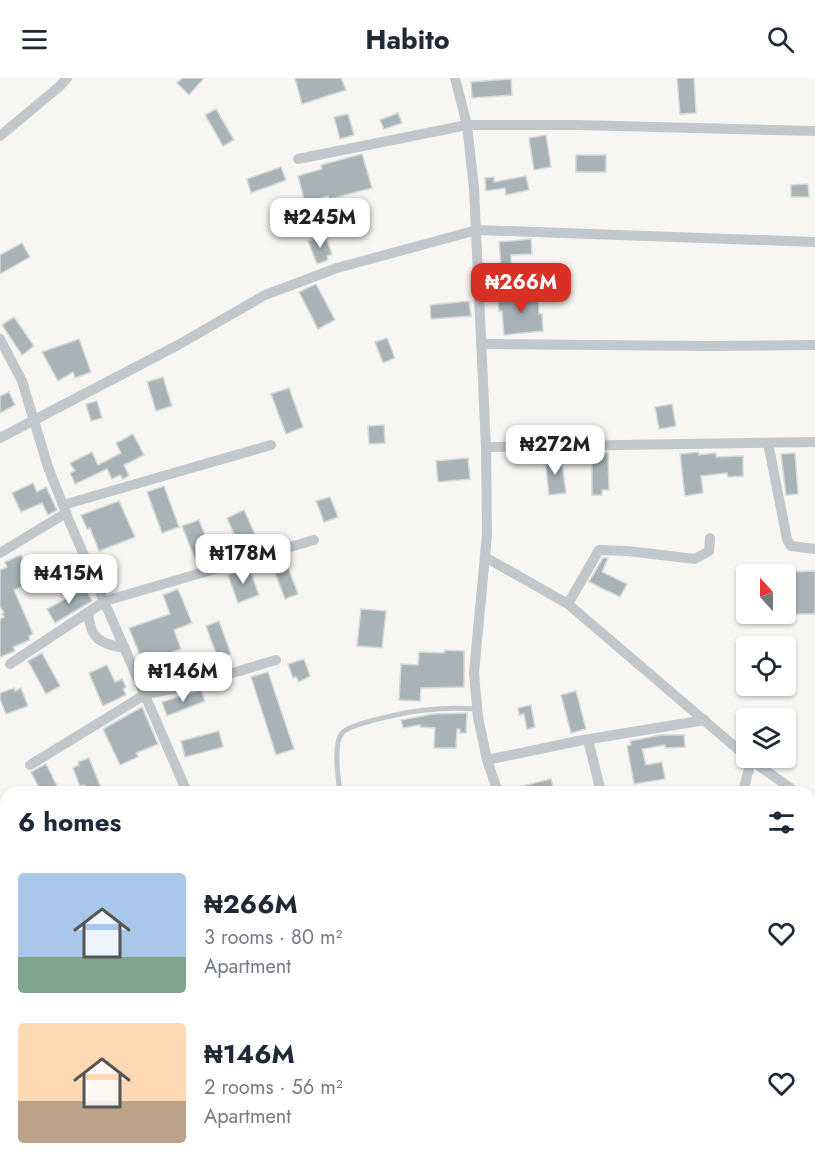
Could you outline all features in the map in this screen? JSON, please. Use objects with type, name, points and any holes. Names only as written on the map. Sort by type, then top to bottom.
[{"type":"street","points":[[0,136],[67,78]]},
{"type":"street","points":[[455,78],[467,125],[477,230],[486,447],[487,534],[474,673],[477,709],[487,760],[496,786]]},
{"type":"street","points":[[298,159],[467,125],[577,125],[815,131]]},
{"type":"street","points":[[0,438],[34,418],[178,345],[265,295],[337,268],[477,230],[815,242]]},
{"type":"street","points":[[0,339],[22,381],[64,509],[184,786]]},
{"type":"street","points":[[482,344],[815,345]]},
{"type":"street","points":[[768,442],[787,539],[791,546],[815,549]]},
{"type":"street","points":[[486,447],[815,442]]},
{"type":"street","points":[[0,553],[64,509],[271,445]]},
{"type":"street","points":[[568,604],[599,550],[627,550],[695,559],[709,551],[710,538]]},
{"type":"street","points":[[10,664],[105,601],[314,540]]},
{"type":"street","points":[[485,557],[568,604],[736,747]]},
{"type":"street","points":[[88,612],[89,628],[94,636],[125,648]]},
{"type":"street","points":[[30,765],[146,694],[189,686],[276,660]]},
{"type":"street","points":[[487,760],[705,720]]},
{"type":"street","points":[[588,740],[600,786]]},
{"type":"street","points":[[744,786],[747,768]]},
{"type":"street","points":[[763,768],[788,786]]},
{"type":"lane","points":[[340,786],[337,748],[342,733],[352,726],[424,710],[477,709]]},
{"type":"building","points":[[182,78],[204,78],[189,95],[177,83]]},
{"type":"building","points":[[295,78],[341,78],[346,90],[302,104]]},
{"type":"building","points":[[677,78],[694,78],[696,113],[680,114]]},
{"type":"building","points":[[511,79],[512,95],[472,98],[471,82]]},
{"type":"building","points":[[216,109],[234,140],[223,146],[205,115]]},
{"type":"building","points":[[398,113],[402,123],[384,129],[380,120]]},
{"type":"building","points":[[348,114],[354,135],[340,139],[334,117]]},
{"type":"building","points":[[546,135],[551,167],[534,170],[529,138]]},
{"type":"building","points":[[362,154],[372,188],[329,199],[328,196],[305,203],[298,176],[322,169],[321,165]]},
{"type":"building","points":[[576,155],[606,155],[606,172],[576,172]]},
{"type":"building","points":[[281,167],[286,180],[251,193],[247,179]]},
{"type":"building","points":[[526,176],[529,190],[506,195],[505,188],[486,191],[485,178],[494,177],[494,182]]},
{"type":"building","points":[[808,184],[809,197],[791,197],[791,185]]},
{"type":"building","points":[[325,235],[332,254],[327,256],[328,260],[317,264],[308,241]]},
{"type":"building","points":[[531,239],[532,254],[511,255],[511,264],[501,265],[499,242]]},
{"type":"building","points":[[22,243],[30,257],[0,274],[0,255]]},
{"type":"building","points":[[316,284],[335,320],[318,329],[299,292]]},
{"type":"building","points":[[538,295],[543,331],[504,335],[498,297]]},
{"type":"building","points":[[469,301],[471,316],[431,319],[430,305]]},
{"type":"building","points":[[14,317],[34,346],[22,355],[2,325]]},
{"type":"building","points":[[387,338],[395,358],[383,363],[375,342]]},
{"type":"building","points":[[79,339],[91,372],[75,378],[73,372],[58,381],[42,352]]},
{"type":"building","points":[[163,377],[172,406],[156,411],[147,382]]},
{"type":"building","points":[[289,388],[303,427],[286,434],[271,394]]},
{"type":"building","points":[[9,392],[15,405],[0,413],[0,396]]},
{"type":"building","points":[[97,401],[102,418],[91,421],[86,404]]},
{"type":"building","points":[[672,404],[676,426],[659,429],[655,407]]},
{"type":"building","points":[[384,425],[385,443],[369,444],[368,426]]},
{"type":"building","points":[[133,434],[144,455],[124,465],[129,476],[123,479],[120,475],[112,479],[107,469],[75,484],[70,473],[75,471],[70,463],[92,452],[98,465],[121,453],[116,443]]},
{"type":"building","points":[[698,452],[699,455],[716,453],[716,457],[743,456],[743,476],[728,477],[727,473],[701,476],[703,493],[685,496],[680,454]]},
{"type":"building","points":[[608,453],[609,490],[602,490],[602,495],[592,495],[592,454]]},
{"type":"building","points":[[795,453],[798,494],[786,495],[781,454]]},
{"type":"building","points":[[561,456],[566,493],[549,495],[545,458]]},
{"type":"building","points":[[468,458],[470,479],[438,482],[436,461]]},
{"type":"building","points":[[33,483],[37,492],[46,487],[57,510],[48,515],[42,503],[21,512],[12,493]]},
{"type":"building","points":[[164,486],[179,527],[162,533],[147,492]]},
{"type":"building","points":[[330,497],[338,517],[324,522],[316,501]]},
{"type":"building","points":[[119,501],[135,537],[99,551],[90,528],[87,529],[81,515]]},
{"type":"building","points":[[244,510],[261,548],[253,550],[248,541],[239,545],[227,518]]},
{"type":"building","points":[[199,520],[214,558],[197,564],[182,526]]},
{"type":"building","points":[[21,555],[33,582],[14,590],[33,634],[29,636],[30,640],[13,647],[15,651],[0,657],[0,619],[4,617],[2,614],[4,613],[0,606],[0,570],[7,567],[5,562]]},
{"type":"building","points":[[603,558],[608,558],[602,572],[627,584],[620,597],[589,582]]},
{"type":"building","points":[[286,562],[298,594],[285,599],[273,567]]},
{"type":"building","points":[[249,567],[259,595],[238,603],[228,575]]},
{"type":"building","points":[[815,571],[815,614],[796,614],[796,572]]},
{"type":"building","points":[[85,588],[92,601],[55,623],[47,609]]},
{"type":"building","points":[[178,589],[192,623],[174,630],[181,649],[143,663],[129,628],[170,614],[163,595]]},
{"type":"building","points":[[361,609],[386,611],[382,648],[357,646]]},
{"type":"building","points":[[219,621],[231,654],[218,659],[206,626]]},
{"type":"building","points":[[445,650],[464,651],[464,687],[421,688],[420,701],[399,700],[401,664],[418,665],[419,652],[444,653]]},
{"type":"building","points":[[42,653],[60,686],[46,694],[28,661]]},
{"type":"building","points":[[304,659],[310,676],[299,682],[296,677],[293,678],[288,664]]},
{"type":"building","points":[[107,665],[115,682],[122,679],[126,687],[123,689],[126,695],[103,706],[89,673]]},
{"type":"building","points":[[268,672],[294,749],[276,755],[251,677]]},
{"type":"building","points":[[14,688],[15,691],[21,688],[28,706],[6,714],[0,693]]},
{"type":"building","points":[[201,690],[205,701],[167,716],[162,702]]},
{"type":"building","points":[[576,691],[586,729],[571,733],[561,695]]},
{"type":"building","points":[[531,705],[535,727],[527,729],[524,714],[519,715],[518,708]]},
{"type":"building","points":[[142,707],[158,744],[136,753],[138,757],[120,765],[103,729]]},
{"type":"building","points":[[467,713],[466,733],[460,733],[460,729],[457,729],[456,748],[434,748],[435,728],[420,727],[420,725],[403,728],[401,720],[433,714]]},
{"type":"building","points":[[219,731],[223,747],[185,757],[181,741]]},
{"type":"building","points":[[661,735],[684,735],[685,747],[665,748],[665,745],[642,749],[646,765],[662,762],[665,779],[634,784],[627,746],[631,745],[630,741]]},
{"type":"building","points":[[89,758],[101,786],[80,786],[73,768],[79,765],[78,762]]},
{"type":"building","points":[[46,764],[57,786],[38,786],[31,772]]},
{"type":"building","points":[[551,779],[553,786],[522,786]]}]
